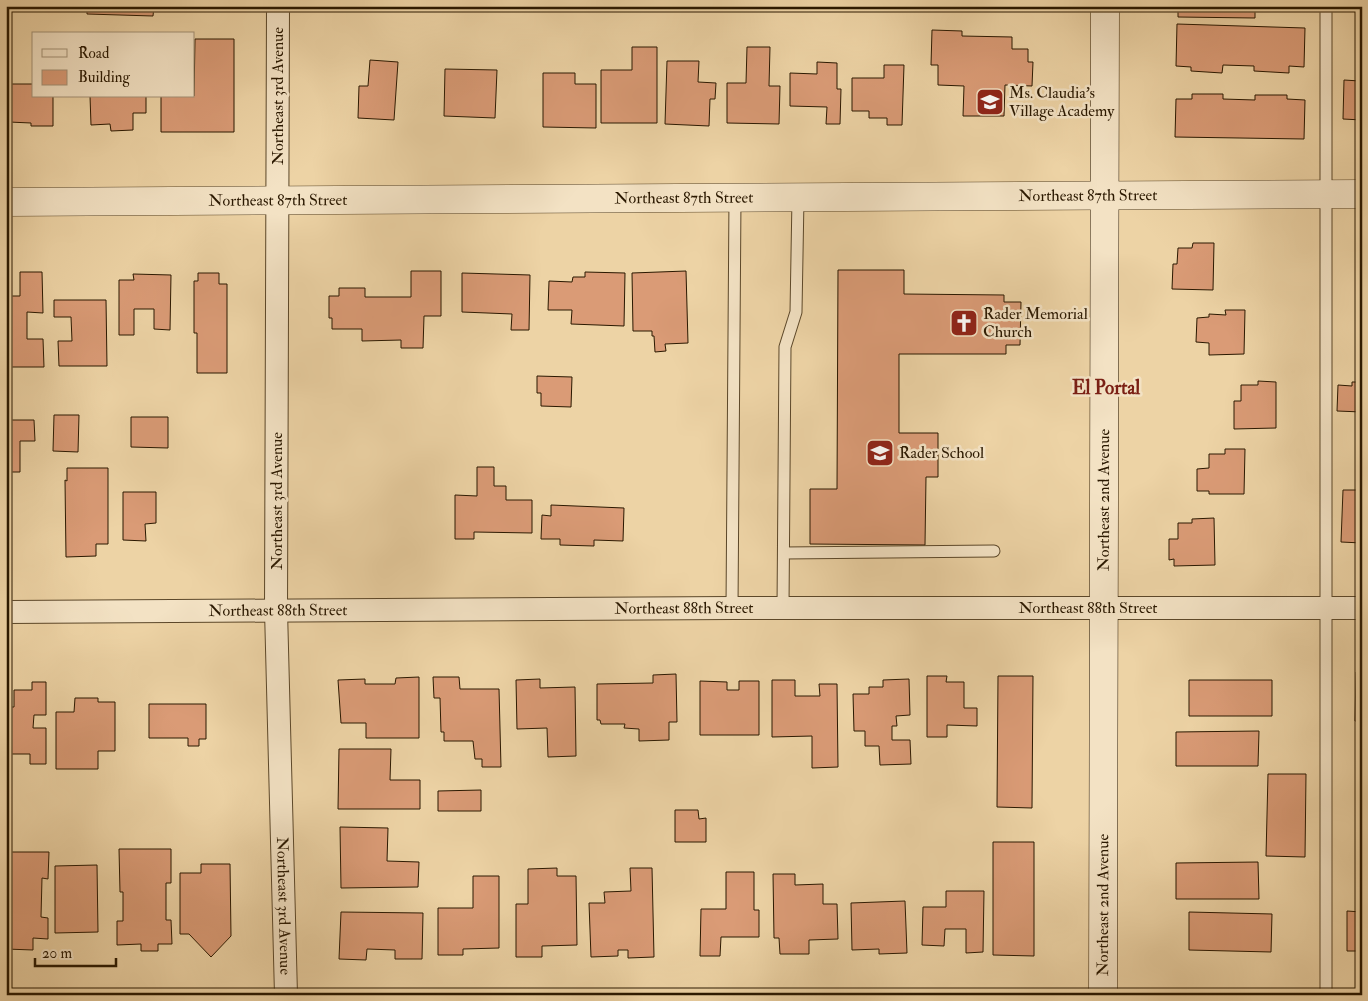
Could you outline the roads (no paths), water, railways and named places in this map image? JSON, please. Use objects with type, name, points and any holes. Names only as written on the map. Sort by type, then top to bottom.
[{"type":"street","name":"Northeast 3rd Avenue","points":[[278,6],[276,610],[286,995]]},
{"type":"street","name":"Northeast 2nd Avenue","points":[[1103,995],[1103,195],[1105,6]]},
{"type":"street","name":"Northeast 87th Street","points":[[6,202],[1362,194]]},
{"type":"street","name":"Northeast 88th Street","points":[[6,612],[732,608],[1362,608]]},
{"type":"lane","points":[[1326,6],[1326,995]]},
{"type":"lane","points":[[732,608],[735,198]]},
{"type":"lane","points":[[783,608],[785,347],[796,312],[798,198]]},
{"type":"lane","points":[[784,552],[994,551]]},
{"type":"place","name":"Ms. Claudia's Village Academy","points":[[990,102]]},
{"type":"place","name":"Rader Memorial Church","points":[[964,323]]},
{"type":"place","name":"Rader School","points":[[880,453]]},
{"type":"district","name":"El Portal","points":[[1106,388]]}]
